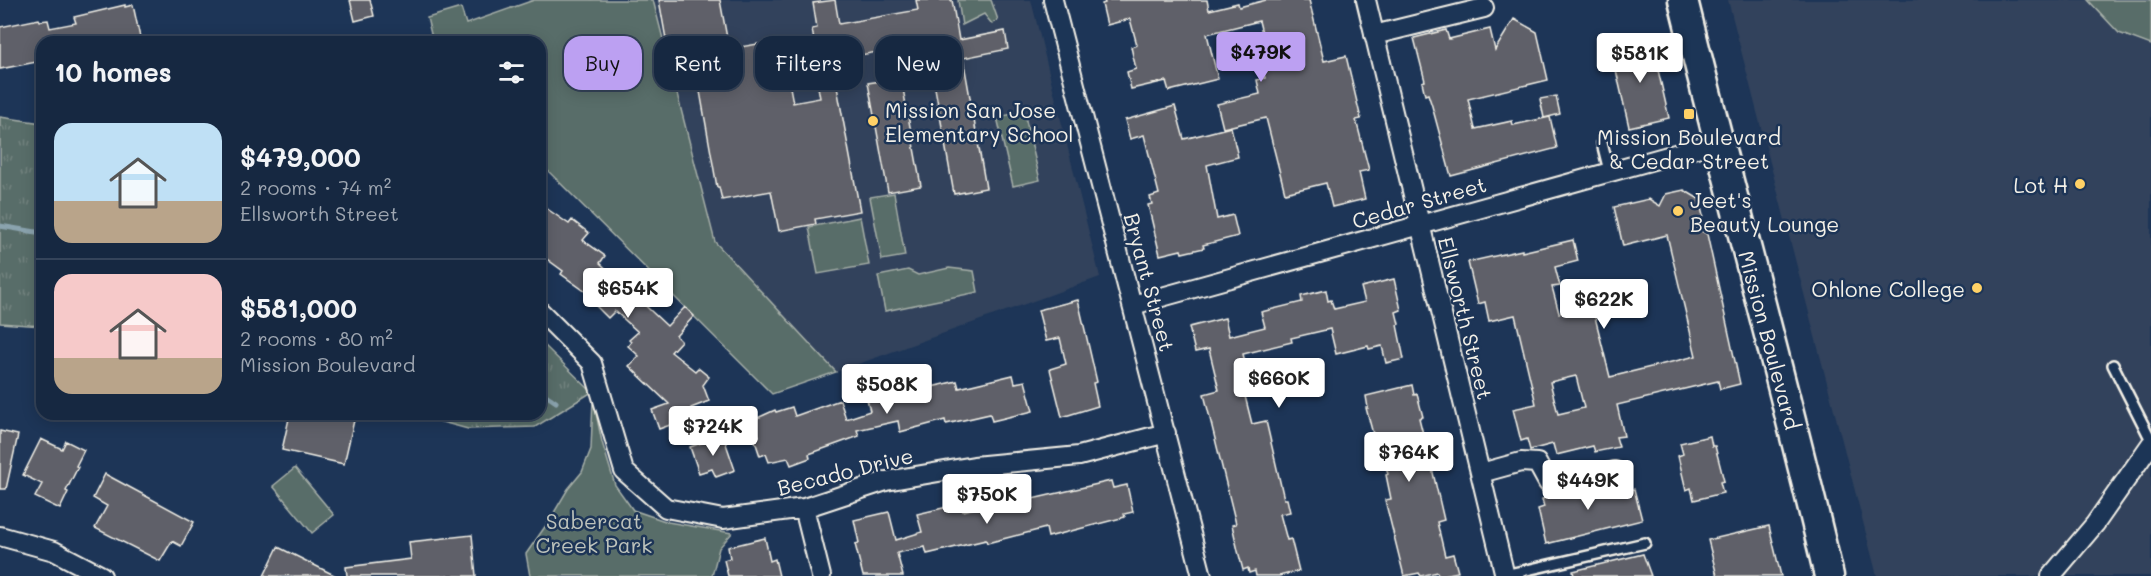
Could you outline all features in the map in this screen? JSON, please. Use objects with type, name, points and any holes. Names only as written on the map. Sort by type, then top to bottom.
[{"type":"main road","name":"Mission Boulevard","points":[[1683,0],[1793,426],[1829,576]]},
{"type":"street","name":"Bryant Street","points":[[1053,0],[1202,576]]},
{"type":"street","name":"Ellsworth Street","points":[[1366,0],[1505,575]]},
{"type":"street","points":[[1374,35],[1484,8]]},
{"type":"street","name":"Cedar Street","points":[[1133,305],[1718,142]]},
{"type":"street","name":"Becado Drive","points":[[546,317],[592,363],[624,471],[666,508],[723,519],[804,508],[886,481],[974,466],[1079,456],[1166,433]]},
{"type":"street","points":[[2050,576],[2095,524],[2151,442]]},
{"type":"street","points":[[1481,473],[1521,462],[1537,463],[1548,483],[1554,486],[1615,471]]},
{"type":"street","points":[[804,508],[821,576]]},
{"type":"street","points":[[0,536],[54,551],[102,576]]},
{"type":"lane","points":[[1602,143],[1609,171]]},
{"type":"lane","points":[[2112,365],[2151,442]]},
{"type":"lane","points":[[1505,575],[1645,543]]},
{"type":"shaded area","name":"Mission San Jose Elementary School","points":[[653,0],[1031,0],[1100,277],[836,372],[715,242],[676,90],[743,90],[743,36],[662,36]]},
{"type":"shaded area","name":"Ohlone College","points":[[1728,0],[2151,0],[2151,576],[1877,576]]},
{"type":"green space","points":[[534,0],[653,0],[662,36],[654,36],[654,90],[676,90],[715,242],[836,372],[772,394],[546,169],[546,36],[432,36],[427,18],[461,8],[466,24]]},
{"type":"green space","points":[[958,0],[991,0],[998,20],[992,24],[984,14],[962,25]]},
{"type":"green space","points":[[2088,0],[2151,0],[2151,45],[2119,33]]},
{"type":"green space","points":[[1024,112],[1040,180],[1013,186],[997,117]]},
{"type":"green space","points":[[0,117],[36,122],[36,326],[0,323]]},
{"type":"green space","points":[[894,193],[905,256],[882,260],[870,197]]},
{"type":"green space","points":[[860,217],[869,265],[818,274],[809,227]]},
{"type":"green space","points":[[949,268],[974,271],[978,292],[885,311],[878,276],[908,270],[918,275]]},
{"type":"green space","points":[[546,347],[592,392],[535,427],[468,429],[434,420],[546,420]]},
{"type":"green space","name":"Sabercat Creek Park","points":[[593,399],[602,442],[615,485],[633,510],[668,522],[732,533],[719,548],[712,576],[530,576],[526,554],[568,489],[582,472],[591,449]]},
{"type":"green space","points":[[295,468],[334,515],[312,533],[273,486]]},
{"type":"building","points":[[350,0],[370,0],[374,16],[355,21]]},
{"type":"building","points":[[659,0],[720,0],[727,36],[665,36]]},
{"type":"building","points":[[835,0],[839,24],[918,10],[916,0],[952,0],[958,36],[875,36],[875,52],[863,54],[863,36],[813,36],[812,29],[817,28],[813,3]]},
{"type":"building","points":[[1104,0],[1207,0],[1209,10],[1238,3],[1239,7],[1266,0],[1309,0],[1324,61],[1346,56],[1361,119],[1356,120],[1369,170],[1359,172],[1365,199],[1332,207],[1326,183],[1285,193],[1266,118],[1223,128],[1217,104],[1260,94],[1257,80],[1265,78],[1258,51],[1266,49],[1259,21],[1207,34],[1218,79],[1169,91],[1166,81],[1131,89],[1127,72],[1136,69],[1131,47],[1137,45],[1130,19],[1107,25],[1102,4],[1105,3]]},
{"type":"building","points":[[133,5],[140,36],[36,36],[36,62],[0,69],[0,27],[39,19],[40,21],[48,20],[50,28],[76,23],[74,17]]},
{"type":"building","points":[[1514,19],[1537,32],[1548,80],[1468,99],[1475,129],[1512,121],[1513,125],[1550,117],[1557,148],[1451,176],[1432,106],[1428,94],[1425,95],[1422,82],[1425,81],[1414,38],[1446,30],[1449,39],[1490,29],[1495,50]]},
{"type":"building","points":[[1005,31],[1008,49],[963,58],[986,188],[954,194],[935,90],[962,90],[962,39]]},
{"type":"building","points":[[1638,38],[1640,51],[1653,48],[1669,118],[1629,127],[1613,57],[1623,55],[1620,42]]},
{"type":"building","points":[[755,44],[755,90],[791,90],[793,103],[820,98],[819,90],[838,90],[860,211],[815,219],[816,224],[779,231],[771,191],[722,200],[719,187],[717,187],[700,90],[743,90],[743,47]]},
{"type":"building","points":[[875,82],[875,90],[903,90],[921,186],[888,192],[868,83]]},
{"type":"building","points":[[1556,96],[1560,114],[1544,118],[1540,99]]},
{"type":"building","points":[[1175,106],[1184,139],[1231,127],[1238,157],[1207,165],[1217,219],[1233,215],[1238,236],[1203,245],[1204,248],[1160,255],[1148,205],[1152,204],[1150,197],[1159,194],[1144,135],[1130,139],[1125,120]]},
{"type":"building","points":[[1684,190],[1699,199],[1703,216],[1696,228],[1707,234],[1740,384],[1720,389],[1718,381],[1617,405],[1624,436],[1616,437],[1619,447],[1595,452],[1593,446],[1556,455],[1553,444],[1530,450],[1527,439],[1521,441],[1513,409],[1536,404],[1515,315],[1489,321],[1485,302],[1478,304],[1468,262],[1573,240],[1578,261],[1555,267],[1560,286],[1552,287],[1559,313],[1592,305],[1610,377],[1696,356],[1667,235],[1623,246],[1614,207],[1649,199],[1660,206],[1666,194]],"holes":[[[1576,376],[1584,408],[1558,414],[1550,382]]]},
{"type":"building","points":[[546,208],[569,224],[572,220],[589,233],[583,240],[605,256],[600,263],[667,326],[685,307],[694,316],[676,336],[681,341],[671,352],[695,371],[698,368],[709,377],[703,385],[709,401],[691,408],[692,412],[686,415],[687,419],[659,429],[652,410],[669,404],[629,366],[639,356],[628,346],[631,342],[629,340],[638,332],[615,311],[608,318],[594,304],[597,300],[561,274],[563,271],[546,258]]},
{"type":"building","points":[[1394,279],[1401,310],[1396,312],[1404,359],[1386,363],[1382,346],[1369,349],[1368,346],[1336,354],[1330,329],[1291,338],[1292,342],[1243,354],[1248,374],[1240,376],[1252,424],[1266,421],[1284,499],[1287,499],[1290,512],[1280,514],[1287,540],[1291,539],[1299,571],[1279,576],[1256,576],[1255,571],[1249,573],[1248,568],[1243,570],[1232,525],[1236,524],[1204,394],[1219,390],[1209,349],[1195,352],[1189,327],[1225,318],[1229,336],[1265,327],[1261,312],[1302,302],[1301,296],[1326,290],[1328,301],[1331,300],[1334,309],[1365,302],[1361,287]]},
{"type":"building","points":[[1078,300],[1097,382],[1093,383],[1098,406],[1062,417],[1050,369],[1066,364],[1060,338],[1046,341],[1038,310]]},
{"type":"building","points":[[1013,375],[1015,383],[1025,381],[1033,411],[992,421],[990,414],[946,424],[945,420],[900,432],[898,421],[857,430],[859,436],[809,454],[810,458],[791,465],[788,458],[769,462],[766,454],[760,456],[754,438],[759,436],[753,420],[775,410],[776,412],[792,407],[795,416],[840,400],[846,419],[870,411],[865,391],[908,381],[910,392],[957,381],[959,388]]},
{"type":"building","points":[[1412,385],[1414,395],[1417,394],[1423,417],[1419,418],[1424,438],[1418,439],[1424,465],[1431,464],[1444,520],[1437,522],[1445,556],[1453,554],[1458,572],[1439,576],[1437,572],[1421,576],[1419,573],[1404,576],[1385,500],[1391,499],[1381,446],[1370,448],[1367,435],[1373,434],[1366,408],[1368,408],[1366,396]]},
{"type":"building","points":[[289,420],[354,420],[344,464],[282,450]]},
{"type":"building","points":[[0,431],[18,435],[6,489],[0,489]]},
{"type":"building","points":[[723,435],[735,470],[716,477],[712,469],[699,473],[690,447]]},
{"type":"building","points":[[1710,436],[1712,446],[1715,446],[1724,481],[1720,482],[1723,493],[1694,500],[1691,488],[1686,490],[1678,456],[1683,454],[1680,443]]},
{"type":"building","points":[[41,439],[62,449],[66,441],[84,450],[60,509],[35,497],[42,484],[23,475]]},
{"type":"building","points":[[105,474],[194,522],[181,546],[172,541],[160,561],[95,528],[107,506],[93,498]]},
{"type":"building","points":[[1624,480],[1627,490],[1634,489],[1642,520],[1546,544],[1538,509],[1544,507],[1542,499]]},
{"type":"building","points":[[1111,481],[1113,488],[1127,485],[1133,512],[1124,514],[1125,517],[1048,537],[1046,528],[987,543],[986,540],[927,554],[925,547],[897,553],[903,576],[863,576],[855,544],[859,543],[854,520],[889,512],[896,540],[922,532],[917,514],[956,505],[956,508],[962,507],[963,511],[1003,501],[1005,510],[1033,502],[1032,499]]},
{"type":"building","points":[[1769,526],[1781,576],[1717,576],[1708,540]]},
{"type":"building","points":[[472,535],[476,576],[347,576],[346,567],[411,559],[409,542]]},
{"type":"building","points":[[765,538],[770,561],[775,559],[779,576],[728,576],[724,560],[730,558],[728,547]]},
{"type":"building","points":[[278,547],[336,576],[264,576]]},
{"type":"building","points":[[1643,554],[1651,576],[1574,576],[1573,571]]},
{"type":"waterway","points":[[0,226],[36,232]]},
{"type":"waterway","points":[[546,395],[556,402]]},
{"type":"place","name":"Mission Boulevard & Cedar Street","points":[[1689,114]]},
{"type":"place","name":"Mission San Jose Elementary School","points":[[873,121]]},
{"type":"place","name":"Lot H","points":[[2080,184]]},
{"type":"place","name":"Jeet's Beauty Lounge","points":[[1678,211]]},
{"type":"place","name":"Ohlone College","points":[[1977,288]]}]
